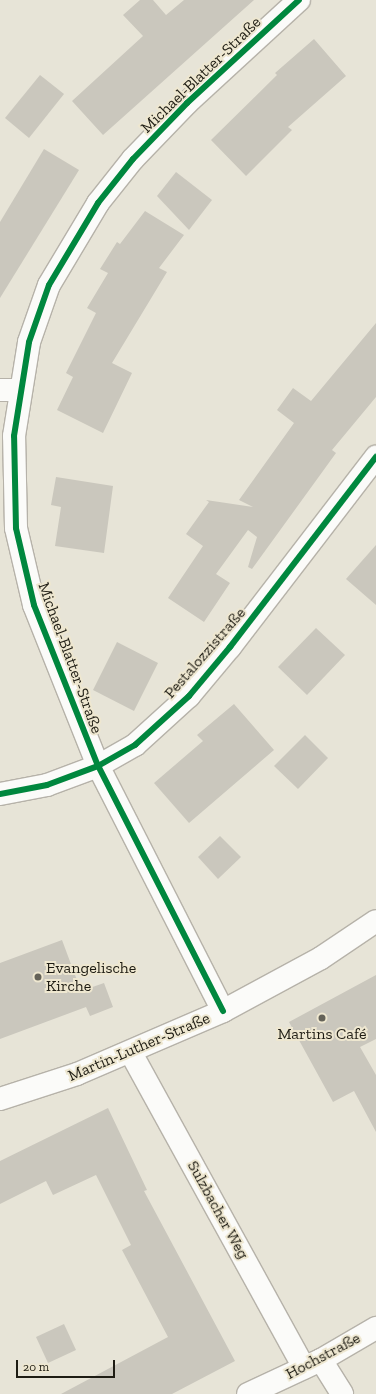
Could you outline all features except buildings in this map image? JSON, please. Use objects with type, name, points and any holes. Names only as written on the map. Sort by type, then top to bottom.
[{"type":"street","name":"Michael-Blatter-Straße","points":[[223,1011],[98,766],[34,605],[16,528],[10,390],[49,285],[98,203],[133,159],[187,102],[299,0]]},
{"type":"street","name":"Pestalozzistraße","points":[[0,794],[48,785],[98,766],[135,745],[189,696],[376,457]]},
{"type":"street","name":"Martin-Luther-Straße","points":[[0,1099],[131,1053],[223,1011],[321,958],[376,921]]},
{"type":"street","name":"Sulzbacher Weg","points":[[131,1053],[313,1364],[342,1394]]},
{"type":"street","name":"Hochstraße","points":[[248,1394],[313,1364],[376,1328]]},
{"type":"cycle path","points":[[223,1011],[98,766],[34,605],[16,528],[14,436],[29,342],[49,285],[98,203],[133,159],[187,103],[299,0]]},
{"type":"cycle path","points":[[0,794],[47,785],[98,766],[135,745],[189,696],[230,647],[376,457]]},
{"type":"place","name":"Evangelische Kirche","points":[[38,977]]},
{"type":"place","name":"Martins Café","points":[[322,1018]]}]
